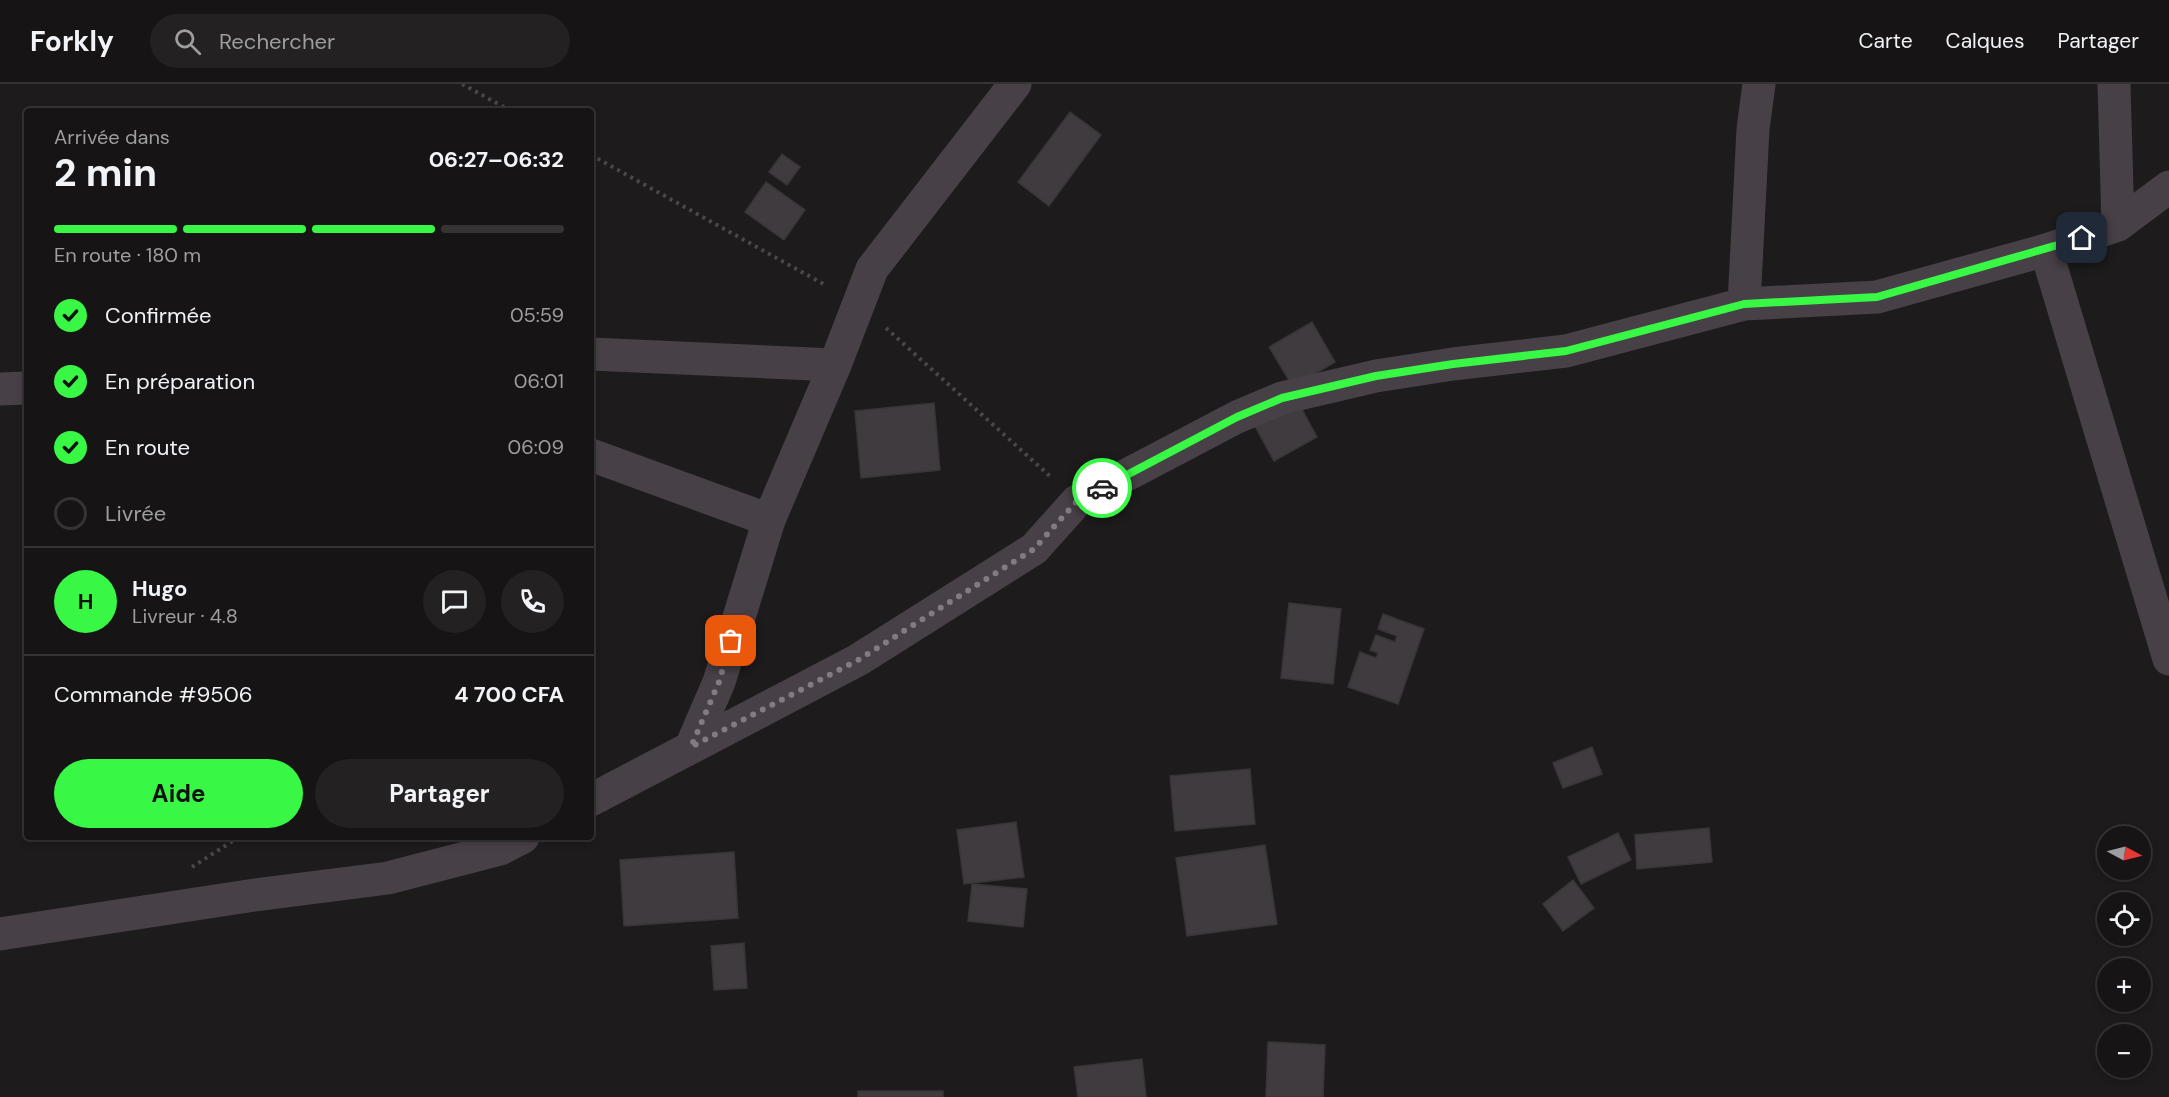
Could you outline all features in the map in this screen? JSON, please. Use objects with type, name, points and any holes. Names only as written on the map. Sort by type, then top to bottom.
[{"type":"street","points":[[691,747],[719,682],[769,520],[835,365],[872,269],[1015,84]]},
{"type":"street","points":[[1744,304],[1753,129],[1759,84]]},
{"type":"street","points":[[2114,84],[2143,216]]},
{"type":"street","points":[[594,798],[858,660],[1034,549],[1077,501],[1255,409],[1282,398],[1376,376],[1453,364],[1566,351],[1744,304],[1877,297],[2046,250],[2143,216],[2169,187]]},
{"type":"street","points":[[2046,250],[2169,659]]},
{"type":"street","points":[[594,354],[835,365]]},
{"type":"street","points":[[0,388],[24,388]]},
{"type":"street","points":[[594,456],[769,520]]},
{"type":"street","points":[[0,934],[248,896],[387,878],[500,849],[517,840]]},
{"type":"path","points":[[462,84],[506,108]]},
{"type":"building","points":[[1070,112],[1101,135],[1049,206],[1018,182]]},
{"type":"building","points":[[782,154],[800,167],[787,185],[769,172]]},
{"type":"building","points":[[766,182],[805,210],[784,240],[745,212]]},
{"type":"building","points":[[1312,322],[1335,362],[1293,387],[1269,347]]},
{"type":"building","points":[[1293,393],[1317,437],[1274,461],[1250,417]]},
{"type":"building","points":[[934,403],[940,470],[861,478],[855,411]]},
{"type":"building","points":[[1289,603],[1341,609],[1333,684],[1281,678]]},
{"type":"building","points":[[1383,614],[1424,629],[1398,704],[1348,687],[1360,652],[1376,658],[1378,653],[1370,650],[1376,635],[1395,642],[1397,636],[1378,629]]},
{"type":"building","points":[[1592,747],[1602,774],[1563,788],[1553,763]]},
{"type":"building","points":[[1250,769],[1255,824],[1175,831],[1170,776]]},
{"type":"building","points":[[1016,822],[1024,877],[964,884],[957,830]]},
{"type":"building","points":[[1709,828],[1712,862],[1637,869],[1635,835]]},
{"type":"building","points":[[1618,833],[1631,860],[1581,884],[1568,857]]},
{"type":"building","points":[[1265,845],[1277,924],[1187,936],[1176,858]]},
{"type":"building","points":[[734,852],[738,918],[624,926],[620,860]]},
{"type":"building","points":[[1573,880],[1594,908],[1563,931],[1543,904]]},
{"type":"building","points":[[972,884],[1027,889],[1023,927],[968,921]]},
{"type":"building","points":[[744,943],[747,988],[714,990],[711,946]]},
{"type":"building","points":[[1268,1042],[1325,1045],[1323,1097],[1266,1097]]},
{"type":"building","points":[[1142,1059],[1146,1097],[1078,1097],[1074,1067]]},
{"type":"building","points":[[858,1091],[943,1091],[943,1097],[858,1097]]},
{"type":"way so far","points":[[731,641],[719,682],[691,747],[858,660],[1034,549],[1077,501],[1102,488]]},
{"type":"route","points":[[1102,488],[1237,417],[1282,398],[1376,376],[1453,364],[1566,351],[1744,304],[1877,297],[2082,238]]}]
